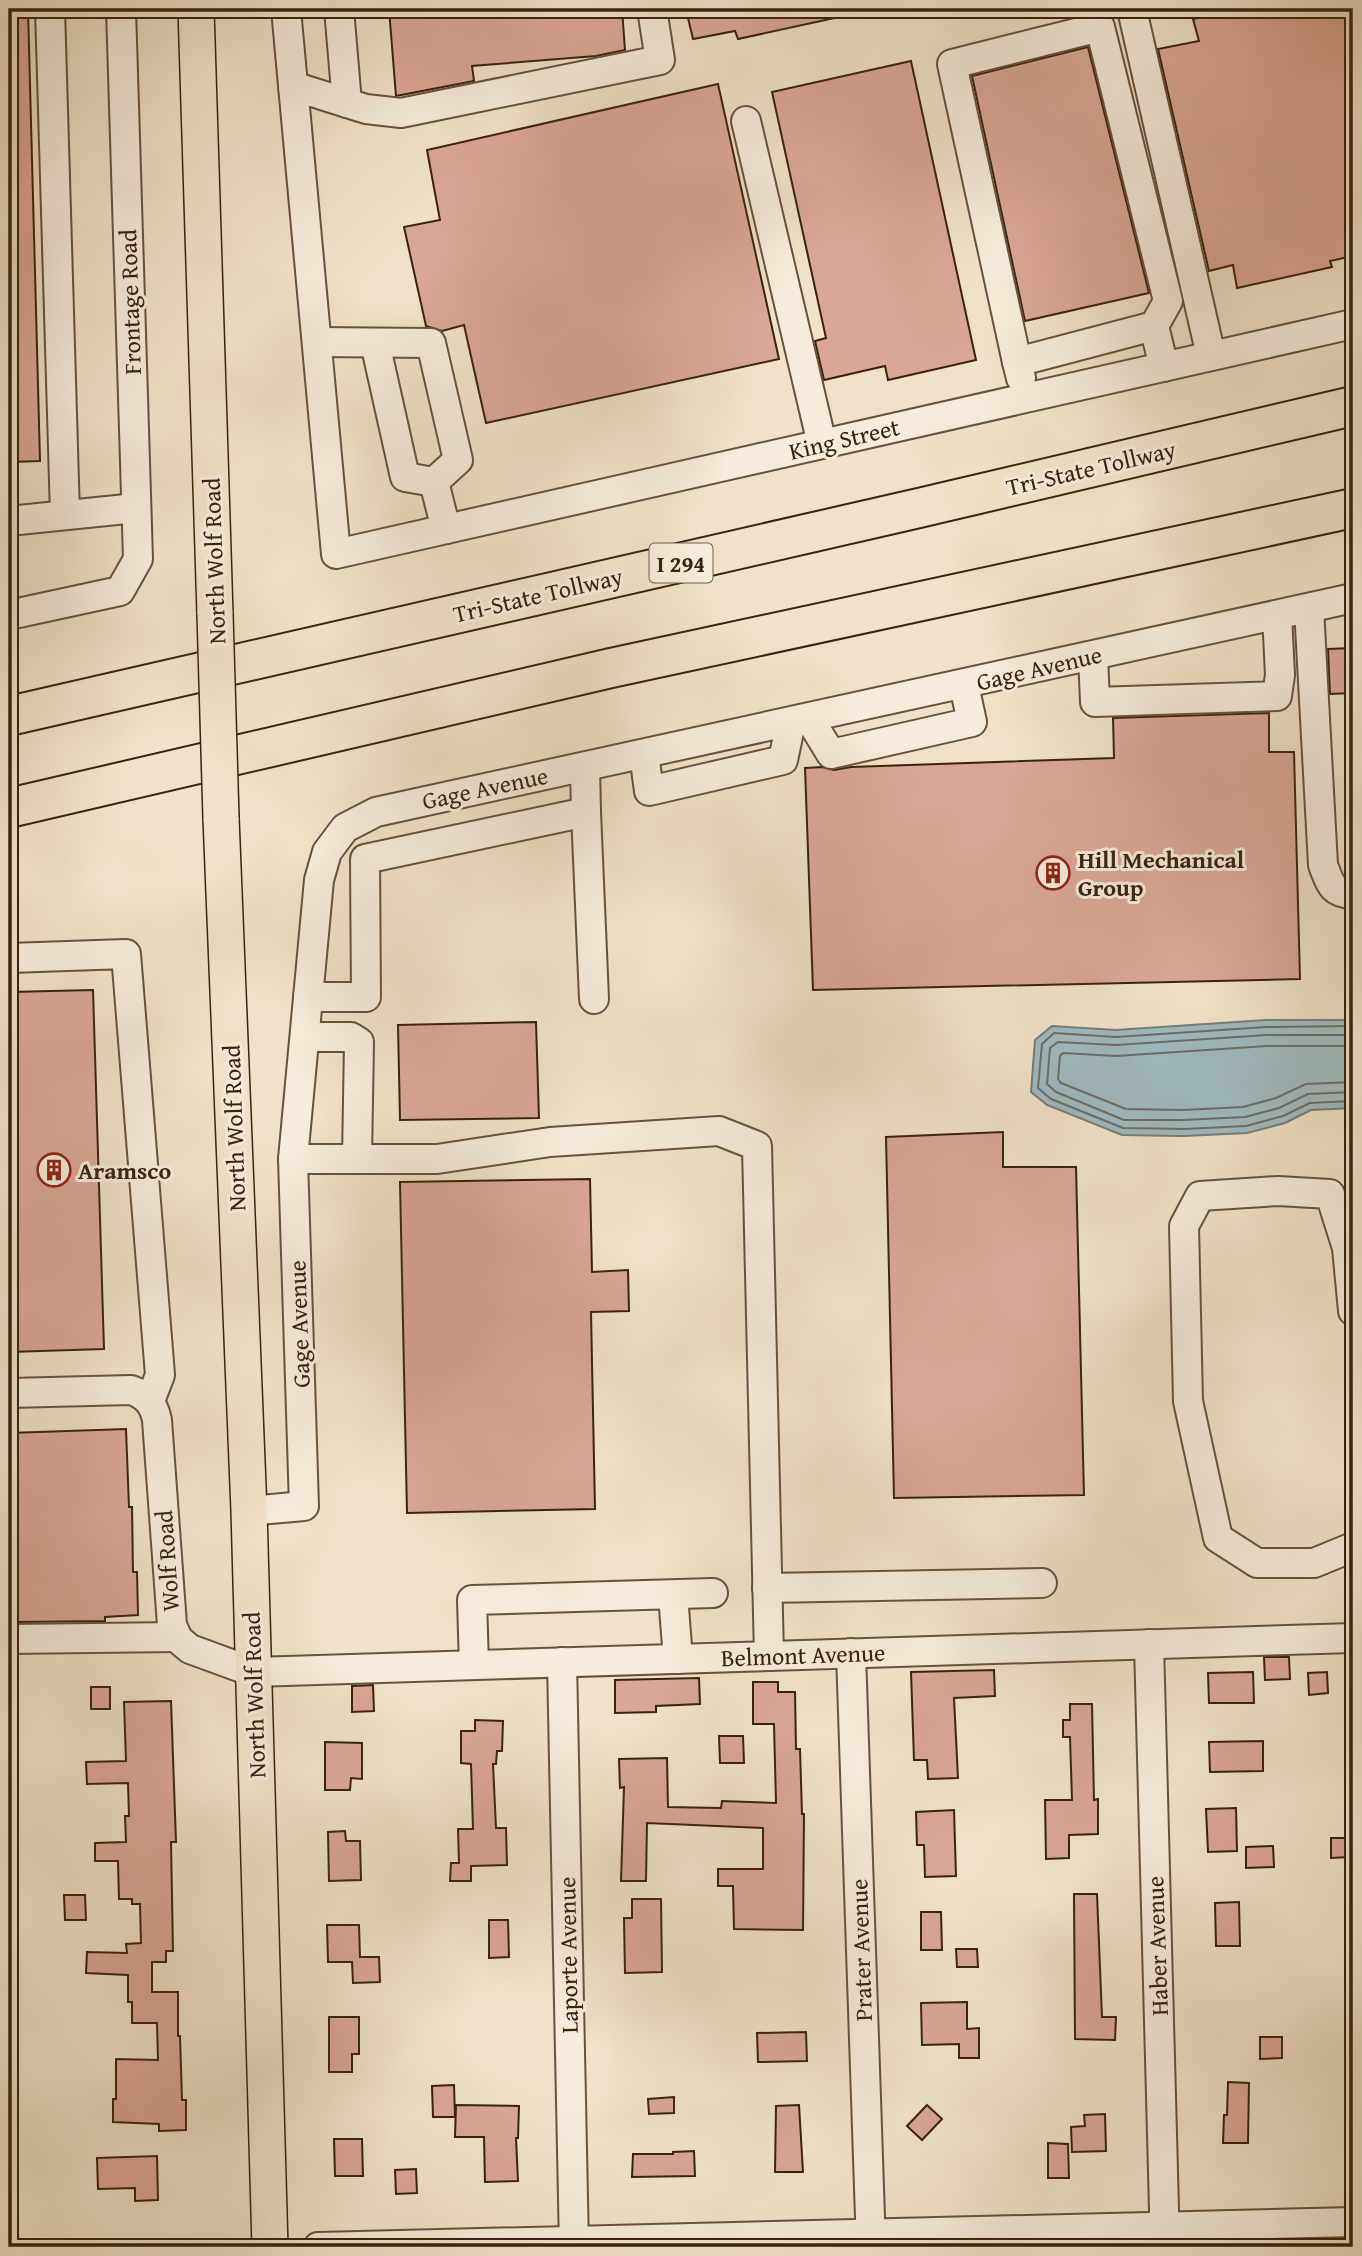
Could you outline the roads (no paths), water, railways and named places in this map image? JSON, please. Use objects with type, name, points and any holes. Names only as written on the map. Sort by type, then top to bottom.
[{"type":"highway","name":"Tri-State Tollway","points":[[9,716],[1353,406]]},
{"type":"highway","points":[[9,808],[624,665],[1353,508]]},
{"type":"main road","name":"North Wolf Road","points":[[197,9],[221,818],[249,1511],[270,2247]]},
{"type":"street","points":[[50,9],[65,515]]},
{"type":"street","name":"Frontage Road","points":[[9,615],[120,591],[138,559],[121,9]]},
{"type":"street","points":[[286,9],[317,342],[431,343],[458,460],[434,482]]},
{"type":"street","points":[[339,9],[347,103]]},
{"type":"street","points":[[293,86],[366,109],[401,113],[660,60],[652,9]]},
{"type":"street","points":[[1133,14],[1211,356]]},
{"type":"street","points":[[1026,398],[952,64],[1100,27],[1168,301],[1154,326],[1164,367]]},
{"type":"street","points":[[746,121],[822,444]]},
{"type":"street","name":"King Street","points":[[317,342],[336,554],[1353,324]]},
{"type":"street","points":[[1017,362],[1154,326]]},
{"type":"street","points":[[375,342],[405,477],[434,482]]},
{"type":"street","points":[[434,482],[446,529]]},
{"type":"street","points":[[9,521],[136,508]]},
{"type":"street","name":"Gage Avenue","points":[[249,1511],[304,1506],[293,1159],[319,880],[327,852],[345,828],[376,812],[1353,598]]},
{"type":"street","points":[[1309,608],[1322,864],[1330,885],[1340,893],[1353,894]]},
{"type":"street","points":[[1093,656],[1096,702],[1277,696],[1280,675],[1277,615]]},
{"type":"street","points":[[800,720],[831,754],[972,723],[964,685]]},
{"type":"street","points":[[585,767],[594,999]]},
{"type":"street","points":[[308,998],[366,997],[365,859],[586,811]]},
{"type":"street","points":[[9,958],[126,954],[160,1375],[150,1402],[142,1394],[131,1390],[9,1393]]},
{"type":"street","points":[[304,1037],[351,1037],[359,1042],[357,1159]]},
{"type":"street","points":[[293,1159],[437,1158],[550,1142],[719,1131],[757,1146],[769,1656]]},
{"type":"street","points":[[1353,1311],[1347,1248],[1330,1194],[1278,1191],[1200,1196],[1184,1226],[1188,1401],[1218,1538],[1256,1563],[1314,1563],[1353,1547]]},
{"type":"street","name":"Wolf Road","points":[[150,1402],[157,1419],[172,1625],[177,1637],[190,1648],[253,1672]]},
{"type":"street","points":[[767,1588],[1042,1583]]},
{"type":"street","points":[[474,1665],[472,1600],[713,1593]]},
{"type":"street","points":[[673,1595],[678,1659]]},
{"type":"street","points":[[9,1639],[177,1637]]},
{"type":"street","name":"Belmont Avenue","points":[[253,1672],[1353,1638]]},
{"type":"street","name":"Haber Avenue","points":[[1149,1644],[1164,2237]]},
{"type":"street","name":"Prater Avenue","points":[[851,1653],[871,2240]]},
{"type":"street","name":"Laporte Avenue","points":[[562,1662],[574,2244]]},
{"type":"street","points":[[318,2247],[1164,2237],[1353,2222]]},
{"type":"water","points":[[1266,1020],[1353,1020],[1353,1108],[1311,1110],[1285,1123],[1247,1133],[1122,1135],[1047,1105],[1031,1092],[1035,1040],[1052,1026],[1116,1030]]},
{"type":"railway","points":[[880,15],[910,9]]},
{"type":"place","name":"Hill Mechanical Group","points":[[1053,873]]},
{"type":"place","name":"Aramsco","points":[[54,1170]]}]
